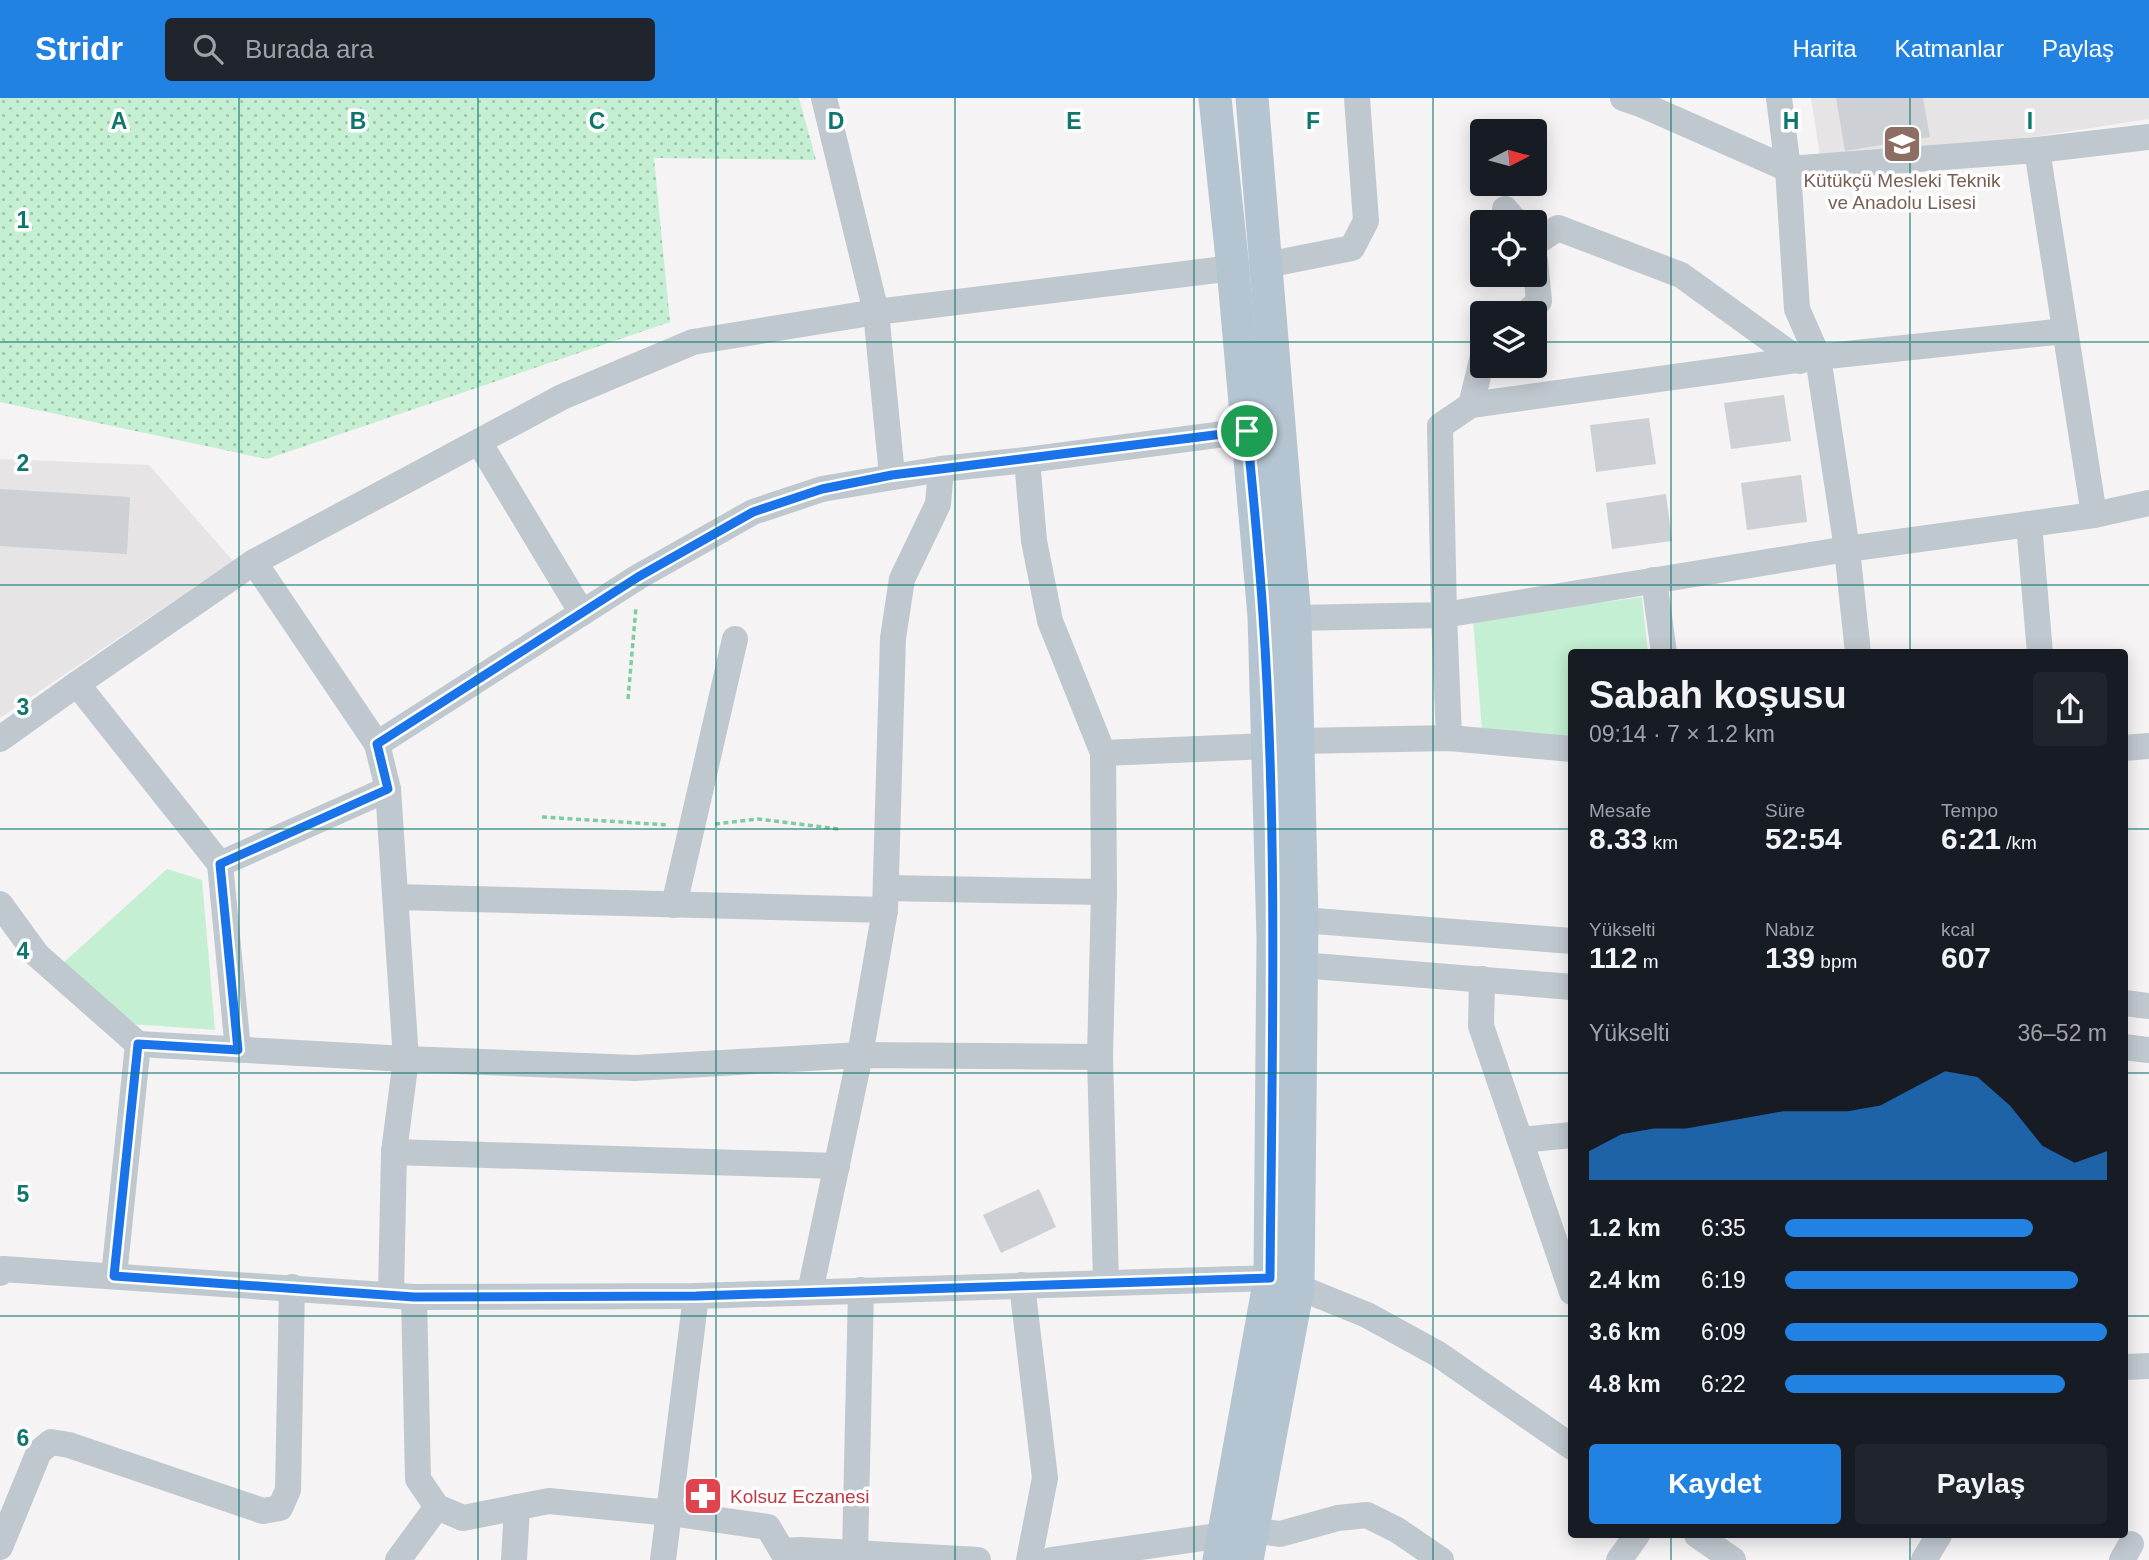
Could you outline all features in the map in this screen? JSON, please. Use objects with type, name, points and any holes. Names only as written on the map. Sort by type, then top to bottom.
[{"type":"main road","points":[[1215,98],[1264,616],[1283,743],[1302,920],[1284,1283],[1236,1546]]},
{"type":"main road","points":[[1252,98],[1295,618],[1283,743],[1273,938],[1284,1283]]},
{"type":"street","points":[[824,98],[876,312],[892,475]]},
{"type":"street","points":[[1266,265],[1352,248],[1366,221],[1357,98]]},
{"type":"street","points":[[1623,98],[1643,104],[1788,169],[2037,150],[2149,137]]},
{"type":"street","points":[[1779,98],[1788,169],[1797,309],[1847,549],[1858,649]]},
{"type":"street","points":[[2037,150],[2094,515]]},
{"type":"street","points":[[1547,235],[1558,228],[1681,275],[1809,359]]},
{"type":"street","points":[[0,740],[254,562],[562,397],[693,342],[876,312],[1233,268]]},
{"type":"street","points":[[1449,738],[1440,426],[1471,405],[1809,359],[2065,331]]},
{"type":"street","points":[[1471,405],[1478,378]]},
{"type":"street","points":[[377,744],[638,577],[753,512],[822,489],[892,475],[1247,431]]},
{"type":"street","points":[[479,442],[582,613]]},
{"type":"street","points":[[1027,460],[1034,541],[1050,621],[1103,753],[1104,892],[1100,1057],[1106,1282]]},
{"type":"street","points":[[810,1292],[860,1055],[886,899],[893,638],[902,579],[938,504],[942,468]]},
{"type":"street","points":[[1295,618],[1444,615],[1847,549],[2094,515],[2149,503]]},
{"type":"street","points":[[2029,524],[2040,649]]},
{"type":"street","points":[[254,562],[377,744],[388,789],[406,1059],[394,1152],[402,1296],[418,1479],[437,1507],[463,1518],[549,1501],[670,1513],[768,1527],[782,1556],[855,1553],[978,1560]]},
{"type":"street","points":[[1654,580],[1663,649]]},
{"type":"street","points":[[674,905],[735,639]]},
{"type":"street","points":[[77,684],[220,864],[238,1050]]},
{"type":"street","points":[[1103,753],[1283,743],[1449,738],[1568,749]]},
{"type":"street","points":[[2128,748],[2149,746]]},
{"type":"street","points":[[220,864],[388,789]]},
{"type":"street","points":[[396,897],[674,905],[1104,892]]},
{"type":"street","points":[[0,904],[37,954],[138,1044],[635,1068],[860,1055],[1100,1057]]},
{"type":"street","points":[[1302,920],[1568,941]]},
{"type":"street","points":[[1301,965],[1568,987]]},
{"type":"street","points":[[1482,979],[1481,1026],[1568,1280]]},
{"type":"street","points":[[2128,1003],[2149,1006]]},
{"type":"street","points":[[114,1276],[138,1044]]},
{"type":"street","points":[[2128,1047],[2149,1050]]},
{"type":"street","points":[[1520,1140],[1568,1135]]},
{"type":"street","points":[[394,1152],[837,1166]]},
{"type":"street","points":[[1,1268],[402,1296],[696,1296],[1106,1282],[1284,1283],[1367,1315],[1438,1354],[1568,1444]]},
{"type":"street","points":[[1022,1285],[1045,1478],[1029,1560]]},
{"type":"street","points":[[20,1560],[0,1547],[39,1452],[51,1442],[69,1445],[263,1511],[280,1508],[288,1490],[292,1287]]},
{"type":"street","points":[[855,1553],[861,1290]]},
{"type":"street","points":[[663,1560],[696,1296]]},
{"type":"street","points":[[2128,1367],[2149,1366]]},
{"type":"street","points":[[398,1560],[437,1507]]},
{"type":"street","points":[[514,1560],[517,1507]]},
{"type":"street","points":[[1051,1560],[1236,1546],[1338,1518],[1367,1515],[1397,1530],[1441,1560]]},
{"type":"street","points":[[1619,1560],[1635,1538]]},
{"type":"street","points":[[1701,1538],[1733,1560]]},
{"type":"street","points":[[1924,1560],[1937,1538]]},
{"type":"path","points":[[628,699],[638,577]]},
{"type":"path","points":[[542,817],[691,827],[758,819],[839,829]]},
{"type":"shaded area","name":"Kütükçü Mesleki Teknik ve Anadolu Lisesi","points":[[1811,98],[2149,98],[2149,119],[1822,169]]},
{"type":"shaded area","points":[[0,459],[149,465],[233,561],[0,718]]},
{"type":"green space","points":[[0,98],[799,98],[816,160],[654,158],[670,322],[267,459],[0,402]]},
{"type":"green space","points":[[1642,597],[1648,649],[1568,649],[1568,742],[1482,730],[1473,620]]},
{"type":"green space","points":[[167,869],[202,880],[215,1030],[131,1024],[61,965]]},
{"type":"building","points":[[1836,98],[1923,98],[1930,137],[1845,151]]},
{"type":"building","points":[[1784,395],[1791,441],[1731,449],[1724,403]]},
{"type":"building","points":[[1649,418],[1656,464],[1596,472],[1590,425]]},
{"type":"building","points":[[1801,475],[1807,522],[1747,530],[1741,483]]},
{"type":"building","points":[[0,489],[130,497],[127,554],[0,546]]},
{"type":"building","points":[[1666,494],[1672,541],[1612,549],[1606,503]]},
{"type":"building","points":[[1039,1189],[1056,1227],[1001,1253],[983,1215]]},
{"type":"place","name":"Kütükçü Mesleki Teknik ve Anadolu Lisesi","points":[[1902,144]]},
{"type":"place","name":"Kolsuz Eczanesi","points":[[703,1496]]},
{"type":"route","points":[[1247,431],[1264,616],[1269,746],[1273,938],[1270,1278],[696,1296],[414,1297],[114,1276],[138,1044],[238,1050],[220,864],[388,789],[377,744],[638,577],[753,512],[822,489],[892,475],[1247,431]]}]
